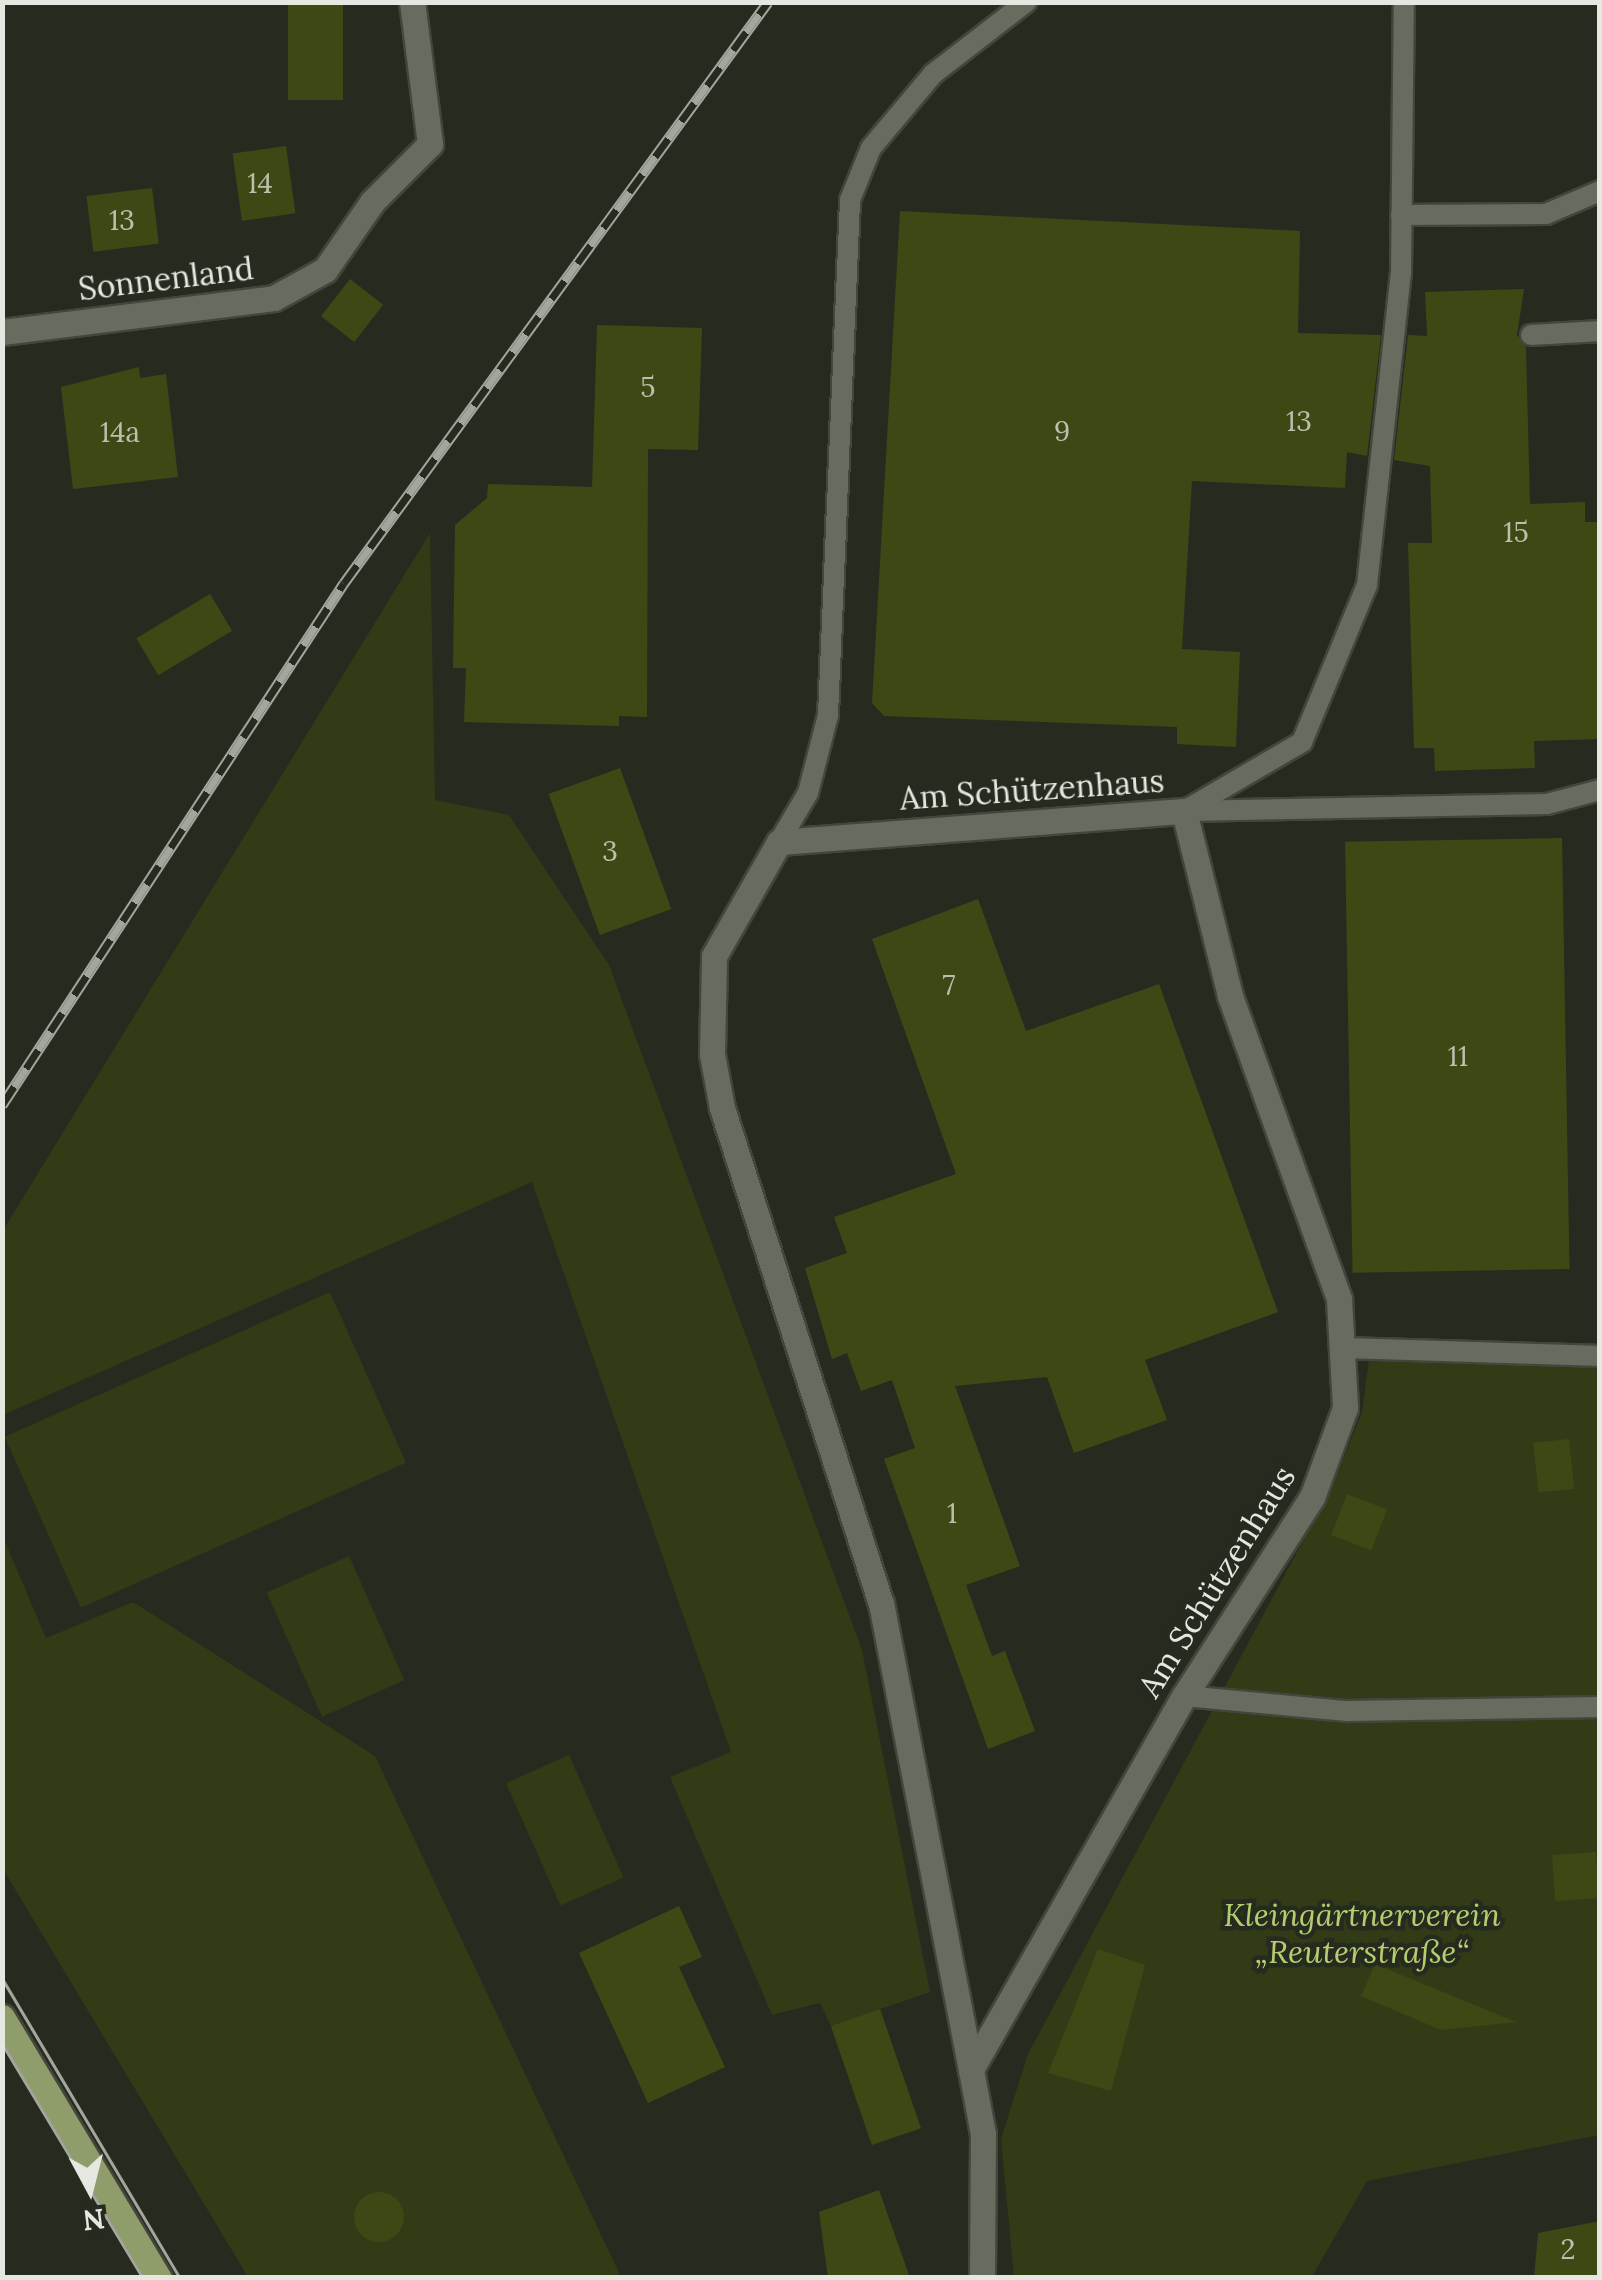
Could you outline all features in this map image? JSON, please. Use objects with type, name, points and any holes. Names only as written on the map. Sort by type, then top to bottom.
[{"type":"main road","points":[[2,2017],[159,2278]]},
{"type":"street","name":"Sonnenland","points":[[2,332],[274,298],[325,270],[372,202],[430,144],[412,2]]},
{"type":"street","name":"Am Schützenhaus","points":[[779,842],[1184,811],[1230,996],[1340,1298],[1348,1348],[1338,1440],[1312,1497],[1184,1696],[971,2070]]},
{"type":"street","points":[[779,842],[714,956],[712,1054],[880,1604],[983,2134],[982,2278]]},
{"type":"lane","points":[[779,842],[808,793],[828,715],[850,200],[871,148],[933,74],[1026,2]]},
{"type":"lane","points":[[1184,811],[1302,742],[1347,642],[1367,586],[1402,215],[1404,2]]},
{"type":"lane","points":[[1402,215],[1546,214],[1600,191]]},
{"type":"lane","points":[[1531,334],[1600,331]]},
{"type":"lane","points":[[1184,811],[1547,804],[1600,790]]},
{"type":"lane","points":[[1348,1348],[1600,1356]]},
{"type":"lane","points":[[1184,1696],[1347,1711],[1600,1707]]},
{"type":"green space","points":[[430,533],[435,800],[509,815],[609,965],[862,1650],[930,1992],[831,2026],[820,2003],[772,2015],[670,1777],[731,1752],[532,1182],[3,1415],[2,1232]]},
{"type":"green space","points":[[330,1292],[406,1463],[81,1608],[5,1437]]},
{"type":"green space","name":"Kleingärtnerverein „Reuterstraße“","points":[[1370,1352],[1599,1359],[1599,2135],[1367,2181],[1311,2278],[1014,2277],[1001,2139],[1028,2054],[1334,1483],[1362,1412]]},
{"type":"green space","points":[[3,1537],[46,1638],[133,1602],[375,1756],[621,2277],[248,2277],[3,1869]]},
{"type":"green space","points":[[349,1556],[404,1680],[322,1717],[267,1593]]},
{"type":"green space","points":[[569,1755],[624,1877],[560,1905],[506,1783]]},
{"type":"building","points":[[288,2],[343,2],[343,100],[288,100]]},
{"type":"building","points":[[286,146],[295,213],[242,221],[233,154]]},
{"type":"building","points":[[152,188],[159,244],[93,252],[86,196]]},
{"type":"building","points":[[900,211],[1300,231],[1298,333],[1381,335],[1367,456],[1347,452],[1345,488],[1192,481],[1182,649],[1240,652],[1236,747],[1177,744],[1177,727],[884,716],[872,703]]},
{"type":"building","points":[[350,279],[383,305],[354,342],[321,316]]},
{"type":"building","points":[[1524,289],[1517,335],[1526,348],[1530,504],[1585,502],[1585,522],[1600,522],[1600,739],[1534,741],[1535,768],[1435,771],[1434,748],[1414,748],[1408,543],[1432,543],[1430,466],[1394,460],[1408,335],[1427,336],[1425,292]]},
{"type":"building","points":[[597,325],[702,328],[698,450],[648,449],[647,717],[619,716],[619,726],[464,722],[466,668],[453,668],[455,525],[487,498],[488,484],[592,487]]},
{"type":"building","points":[[139,367],[140,378],[166,374],[178,477],[73,489],[61,387]]},
{"type":"building","points":[[210,594],[232,631],[158,675],[136,638]]},
{"type":"building","points":[[620,768],[671,909],[600,935],[549,794]]},
{"type":"building","points":[[1562,838],[1570,1269],[1353,1273],[1345,842]]},
{"type":"building","points":[[978,899],[1026,1031],[1159,984],[1278,1312],[1145,1360],[1167,1420],[1074,1453],[1047,1377],[955,1386],[1020,1566],[966,1585],[992,1656],[1005,1651],[1035,1731],[988,1749],[884,1459],[915,1448],[892,1380],[861,1391],[847,1353],[832,1359],[805,1268],[847,1253],[834,1217],[956,1174],[872,939]]},
{"type":"building","points":[[1569,1439],[1574,1489],[1538,1492],[1533,1443]]},
{"type":"building","points":[[1347,1494],[1387,1509],[1371,1550],[1331,1535]]},
{"type":"building","points":[[1596,1852],[1599,1898],[1555,1901],[1552,1855]]},
{"type":"building","points":[[679,1906],[702,1957],[679,1967],[725,2067],[648,2103],[579,1953]]},
{"type":"building","points":[[1098,1949],[1145,1965],[1111,2091],[1048,2073]]},
{"type":"building","points":[[1375,1964],[1516,2022],[1441,2030],[1361,1996]]},
{"type":"building","points":[[880,2009],[921,2128],[872,2145],[831,2026]]},
{"type":"building","points":[[879,2190],[910,2278],[828,2278],[819,2212]]},
{"type":"building","points":[[379,2192],[397,2199],[404,2217],[397,2235],[379,2242],[361,2235],[354,2217],[361,2199]]},
{"type":"building","points":[[1600,2221],[1600,2278],[1534,2278],[1538,2233]]},
{"type":"tram line","points":[[2,1978],[180,2278]]},
{"type":"tram line","points":[[2,2043],[143,2278]]},
{"type":"railway","points":[[2,1105],[344,583],[768,2]]}]
